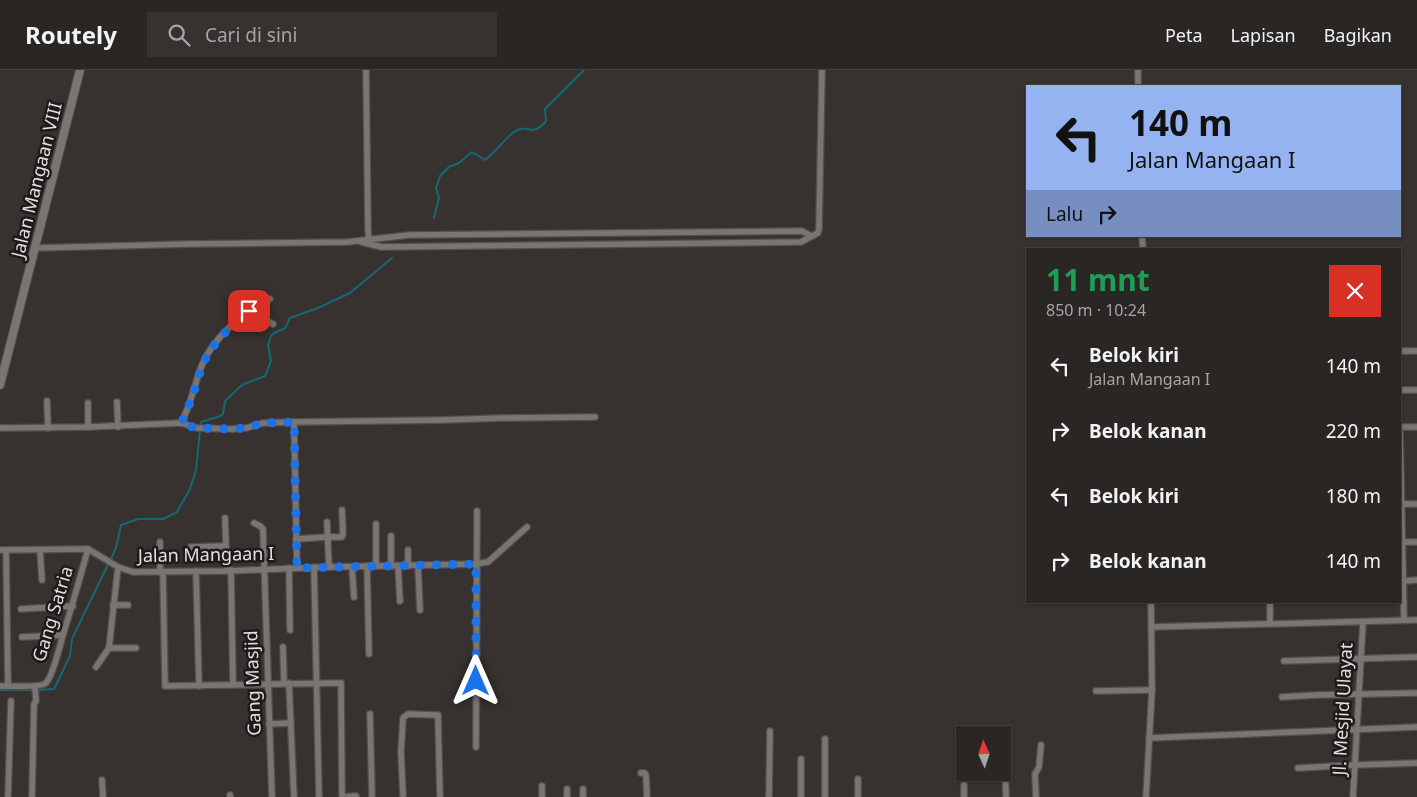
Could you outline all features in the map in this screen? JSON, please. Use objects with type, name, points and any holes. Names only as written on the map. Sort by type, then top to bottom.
[{"type":"street","name":"Jalan Mangaan VIII","points":[[0,385],[80,70]]},
{"type":"street","points":[[366,70],[369,242]]},
{"type":"street","points":[[35,248],[357,241],[369,242],[382,247],[801,242],[818,233],[819,228],[822,70]]},
{"type":"street","points":[[1138,70],[1138,85]]},
{"type":"street","points":[[369,242],[382,237],[415,235],[802,231],[811,236]]},
{"type":"street","points":[[181,424],[189,408],[202,365],[218,340],[249,311],[270,299]]},
{"type":"street","points":[[249,311],[273,324]]},
{"type":"street","points":[[1401,351],[1417,351]]},
{"type":"street","points":[[1401,390],[1417,390]]},
{"type":"street","points":[[47,401],[48,428]]},
{"type":"street","points":[[117,402],[118,426]]},
{"type":"street","points":[[88,403],[88,427]]},
{"type":"street","points":[[0,428],[181,424],[199,428],[246,428],[263,423],[294,422],[595,417]]},
{"type":"street","points":[[294,422],[297,568]]},
{"type":"street","points":[[1401,427],[1417,427]]},
{"type":"street","points":[[1401,490],[1404,620]]},
{"type":"street","points":[[1402,504],[1417,504]]},
{"type":"street","points":[[296,539],[342,537],[342,510]]},
{"type":"street","points":[[476,511],[476,747]]},
{"type":"street","points":[[225,518],[225,546],[229,570],[233,685]]},
{"type":"street","points":[[327,522],[329,567]]},
{"type":"street","name":"Gang Masjid","points":[[254,523],[262,529],[272,797]]},
{"type":"street","points":[[376,524],[376,566]]},
{"type":"street","name":"Jalan Mangaan I","points":[[113,564],[133,572],[162,572],[476,564],[488,562],[527,527]]},
{"type":"street","points":[[391,536],[391,566]]},
{"type":"street","points":[[160,542],[165,686],[341,683],[342,795],[343,797],[356,796]]},
{"type":"street","points":[[1402,547],[1417,542]]},
{"type":"street","points":[[191,547],[225,546]]},
{"type":"street","points":[[8,686],[3,550],[88,549],[113,564],[113,605],[109,648],[96,667]]},
{"type":"street","name":"Gang Satria","points":[[34,688],[48,680],[57,658],[88,549]]},
{"type":"street","points":[[40,550],[42,580]]},
{"type":"street","points":[[408,550],[408,566]]},
{"type":"street","points":[[367,566],[369,654]]},
{"type":"street","points":[[398,566],[400,601]]},
{"type":"street","points":[[418,566],[420,610]]},
{"type":"street","points":[[352,567],[354,597]]},
{"type":"street","points":[[289,568],[290,630]]},
{"type":"street","points":[[314,568],[319,753],[318,797]]},
{"type":"street","points":[[196,571],[199,686]]},
{"type":"street","points":[[1403,581],[1417,580]]},
{"type":"street","points":[[1146,797],[1152,690],[1151,603]]},
{"type":"street","points":[[1270,603],[1270,624]]},
{"type":"street","points":[[113,605],[128,605]]},
{"type":"street","points":[[21,609],[73,606]]},
{"type":"street","points":[[1152,627],[1417,620]]},
{"type":"street","name":"Jl. Mesjid Ulayat","points":[[1353,797],[1363,622]]},
{"type":"street","points":[[22,637],[63,635]]},
{"type":"street","points":[[283,647],[291,723],[294,797]]},
{"type":"street","points":[[109,648],[136,648]]},
{"type":"street","points":[[1284,661],[1417,657]]},
{"type":"street","points":[[0,686],[34,688],[36,699],[34,704],[32,797]]},
{"type":"street","points":[[1096,690],[1152,690]]},
{"type":"street","points":[[1282,696],[1417,693]]},
{"type":"street","points":[[8,797],[11,701]]},
{"type":"street","points":[[370,714],[372,797]]},
{"type":"street","points":[[403,795],[401,752],[403,718],[408,714],[436,714],[438,716],[440,797]]},
{"type":"street","points":[[269,724],[291,723]]},
{"type":"street","points":[[1150,738],[1417,727]]},
{"type":"street","points":[[770,731],[770,797]]},
{"type":"street","points":[[825,797],[826,739]]},
{"type":"street","points":[[1036,797],[1035,774],[1039,767],[1041,745]]},
{"type":"street","points":[[801,759],[801,797]]},
{"type":"street","points":[[1298,768],[1355,764],[1417,763]]},
{"type":"street","points":[[640,773],[645,773],[646,776],[647,797]]},
{"type":"street","points":[[858,779],[858,797]]},
{"type":"street","points":[[102,780],[103,797]]},
{"type":"street","points":[[1006,781],[1006,797]]},
{"type":"street","points":[[964,785],[964,797]]},
{"type":"street","points":[[542,786],[542,797]]},
{"type":"street","points":[[567,788],[567,797]]},
{"type":"street","points":[[583,790],[584,797]]},
{"type":"waterway","points":[[434,218],[439,198],[436,188],[440,176],[449,167],[459,163],[472,152],[485,160],[518,129],[533,130],[541,126],[546,121],[545,109],[584,70]]},
{"type":"waterway","points":[[200,426],[201,422],[223,414],[225,401],[242,385],[265,376],[271,361],[268,345],[271,336],[285,328],[290,318],[318,308],[350,293],[392,258]]},
{"type":"waterway","points":[[37,690],[54,689],[70,656],[72,639],[116,548],[121,525],[138,519],[163,519],[177,512],[190,489],[196,470],[200,430]]},
{"type":"waterway","points":[[0,690],[33,690]]},
{"type":"route","points":[[249,311],[218,340],[202,365],[189,408],[181,424],[196,428],[231,429],[246,428],[263,423],[294,422],[297,568],[476,564],[476,681]]}]
